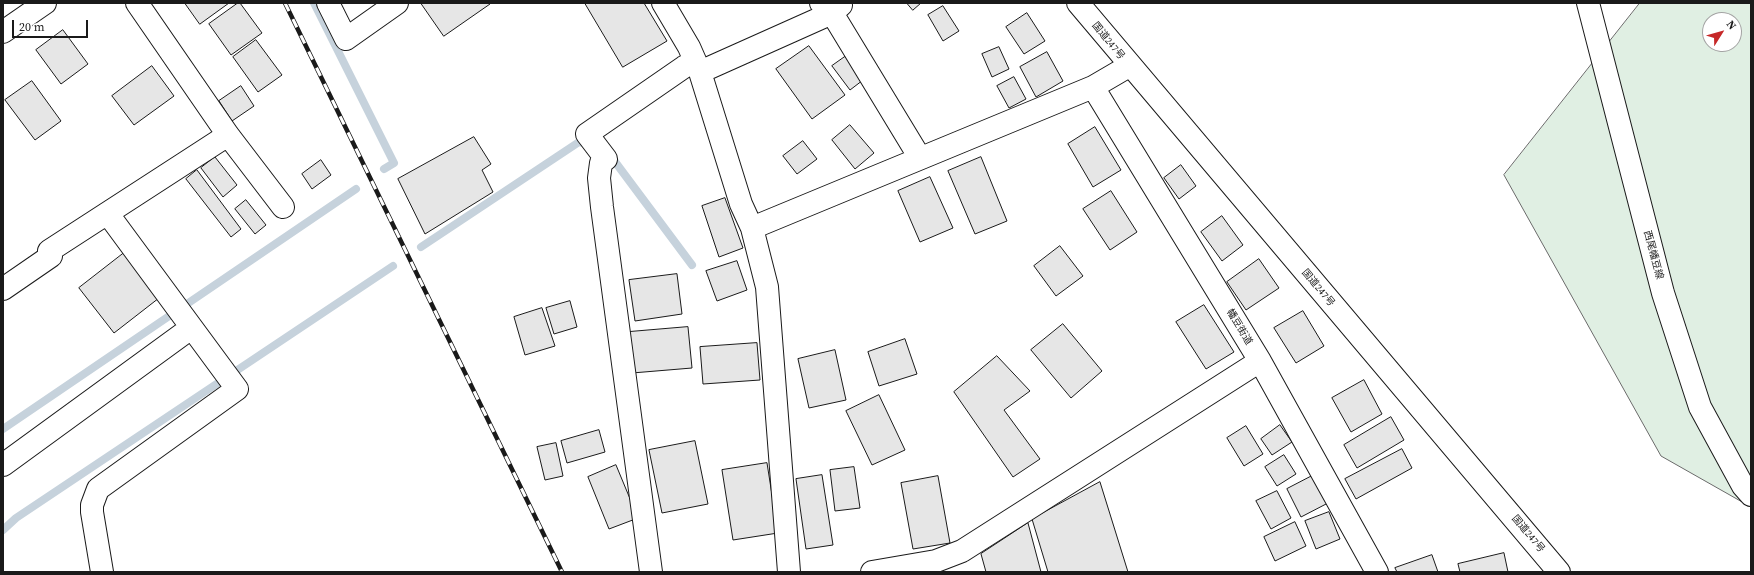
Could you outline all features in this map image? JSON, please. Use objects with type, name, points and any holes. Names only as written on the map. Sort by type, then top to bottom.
[{"type":"main road","points":[[3,32],[45,3]]},
{"type":"main road","points":[[137,3],[228,135],[283,206]]},
{"type":"main road","points":[[328,3],[346,40],[397,3]]},
{"type":"main road","points":[[663,3],[689,47],[698,67],[742,204],[752,228],[768,295],[789,572]]},
{"type":"main road","name":"国道247号","points":[[1078,3],[1129,66],[1559,572]]},
{"type":"main road","name":"西尾幡豆線","points":[[1588,3],[1663,293],[1700,407],[1743,486],[1751,495]]},
{"type":"main road","points":[[651,572],[602,207],[599,178],[601,162],[606,159],[588,134],[684,67],[698,67],[832,6],[920,158]]},
{"type":"main road","points":[[752,228],[1093,87],[1129,66]]},
{"type":"main road","name":"幡豆街道","points":[[1093,87],[1260,361],[1377,572]]},
{"type":"main road","points":[[3,289],[51,256],[49,251],[228,135]]},
{"type":"main road","points":[[102,572],[92,512],[92,505],[98,489],[237,389],[187,324],[108,214]]},
{"type":"main road","points":[[3,465],[187,324]]},
{"type":"main road","points":[[872,572],[931,566],[962,552],[1260,361]]},
{"type":"green space","points":[[1640,3],[1751,3],[1751,507],[1661,456],[1504,175]]},
{"type":"building","points":[[185,3],[229,3],[200,24]]},
{"type":"building","points":[[240,3],[262,33],[231,55],[209,24]]},
{"type":"building","points":[[421,3],[489,3],[490,4],[444,36]]},
{"type":"building","points":[[585,3],[644,3],[667,41],[623,67]]},
{"type":"building","points":[[907,3],[921,3],[913,10]]},
{"type":"building","points":[[943,6],[959,31],[943,41],[928,15]]},
{"type":"building","points":[[1027,13],[1045,41],[1024,54],[1006,27]]},
{"type":"building","points":[[63,30],[88,64],[61,84],[36,50]]},
{"type":"building","points":[[256,40],[282,75],[258,92],[233,57]]},
{"type":"building","points":[[809,46],[845,95],[812,119],[776,69]]},
{"type":"building","points":[[999,47],[1009,69],[992,77],[982,54]]},
{"type":"building","points":[[1047,52],[1063,81],[1036,97],[1020,67]]},
{"type":"building","points":[[849,54],[867,77],[850,90],[832,66]]},
{"type":"building","points":[[152,66],[174,96],[134,125],[112,96]]},
{"type":"building","points":[[1014,77],[1026,99],[1009,108],[997,86]]},
{"type":"building","points":[[32,81],[61,121],[35,140],[5,100]]},
{"type":"building","points":[[241,86],[254,106],[232,121],[219,101]]},
{"type":"building","points":[[850,125],[874,153],[855,169],[832,140]]},
{"type":"building","points":[[1095,127],[1121,170],[1093,187],[1068,144]]},
{"type":"building","points":[[474,137],[491,164],[482,170],[493,192],[425,234],[398,179]]},
{"type":"building","points":[[803,141],[817,159],[797,174],[783,156]]},
{"type":"building","points":[[215,157],[237,185],[223,197],[201,168]]},
{"type":"building","points":[[981,157],[1007,221],[975,234],[948,171]]},
{"type":"building","points":[[321,160],[331,175],[312,189],[302,174]]},
{"type":"building","points":[[1181,165],[1196,186],[1179,199],[1164,178]]},
{"type":"building","points":[[197,170],[241,229],[231,237],[186,179]]},
{"type":"building","points":[[930,177],[953,228],[920,242],[898,191]]},
{"type":"building","points":[[1111,191],[1137,232],[1110,250],[1083,209]]},
{"type":"building","points":[[725,198],[743,248],[719,257],[702,206]]},
{"type":"building","points":[[246,200],[266,225],[255,234],[235,209]]},
{"type":"building","points":[[1222,216],[1243,245],[1222,261],[1201,232]]},
{"type":"building","points":[[1060,246],[1083,276],[1056,296],[1034,266]]},
{"type":"building","points":[[124,253],[159,298],[114,333],[79,288]]},
{"type":"building","points":[[1259,259],[1279,288],[1246,310],[1227,282]]},
{"type":"building","points":[[737,261],[747,290],[717,301],[706,271]]},
{"type":"building","points":[[677,274],[682,314],[635,321],[629,280]]},
{"type":"building","points":[[570,301],[577,327],[554,334],[546,308]]},
{"type":"building","points":[[1204,305],[1234,352],[1206,369],[1176,322]]},
{"type":"building","points":[[542,308],[555,346],[525,355],[514,317]]},
{"type":"building","points":[[1303,311],[1324,346],[1296,363],[1274,328]]},
{"type":"building","points":[[1063,324],[1102,371],[1071,398],[1031,350]]},
{"type":"building","points":[[688,327],[692,368],[632,373],[629,332]]},
{"type":"building","points":[[905,339],[917,374],[879,386],[868,352]]},
{"type":"building","points":[[757,343],[760,380],[703,384],[700,347]]},
{"type":"building","points":[[835,350],[846,400],[809,408],[798,359]]},
{"type":"building","points":[[997,356],[1030,391],[1004,410],[1040,459],[1013,477],[954,392]]},
{"type":"building","points":[[1364,380],[1382,414],[1351,432],[1332,398]]},
{"type":"building","points":[[879,395],[905,450],[872,465],[846,411]]},
{"type":"building","points":[[1391,417],[1404,440],[1357,468],[1344,445]]},
{"type":"building","points":[[1280,425],[1292,442],[1272,455],[1261,439]]},
{"type":"building","points":[[1246,426],[1263,454],[1244,466],[1227,438]]},
{"type":"building","points":[[599,430],[605,452],[567,463],[561,441]]},
{"type":"building","points":[[695,441],[708,504],[662,513],[649,450]]},
{"type":"building","points":[[556,443],[563,476],[545,480],[537,447]]},
{"type":"building","points":[[1402,449],[1412,468],[1356,499],[1345,479]]},
{"type":"building","points":[[1284,455],[1296,474],[1277,486],[1265,467]]},
{"type":"building","points":[[767,463],[778,533],[733,540],[722,470]]},
{"type":"building","points":[[616,465],[638,518],[609,529],[588,477]]},
{"type":"building","points":[[854,467],[860,508],[835,511],[830,470]]},
{"type":"building","points":[[822,475],[833,545],[806,549],[796,479]]},
{"type":"building","points":[[1314,475],[1328,503],[1301,517],[1287,489]]},
{"type":"building","points":[[938,476],[950,543],[913,549],[901,483]]},
{"type":"building","points":[[1100,482],[1128,572],[1048,572],[1032,519]]},
{"type":"building","points":[[1277,491],[1291,518],[1271,529],[1256,501]]},
{"type":"building","points":[[1329,512],[1340,539],[1316,549],[1305,521]]},
{"type":"building","points":[[1295,522],[1306,546],[1275,561],[1264,537]]},
{"type":"building","points":[[1028,523],[1041,572],[986,572],[981,554]]},
{"type":"building","points":[[1504,553],[1508,572],[1460,572],[1458,564]]},
{"type":"building","points":[[1432,555],[1438,572],[1397,572],[1395,568]]},
{"type":"waterway","points":[[314,3],[394,163],[384,169]]},
{"type":"waterway","points":[[421,247],[579,142],[590,145]]},
{"type":"waterway","points":[[610,155],[692,265]]},
{"type":"waterway","points":[[3,429],[356,189]]},
{"type":"waterway","points":[[3,530],[16,518],[393,266]]},
{"type":"railway","points":[[285,3],[562,572]]}]
